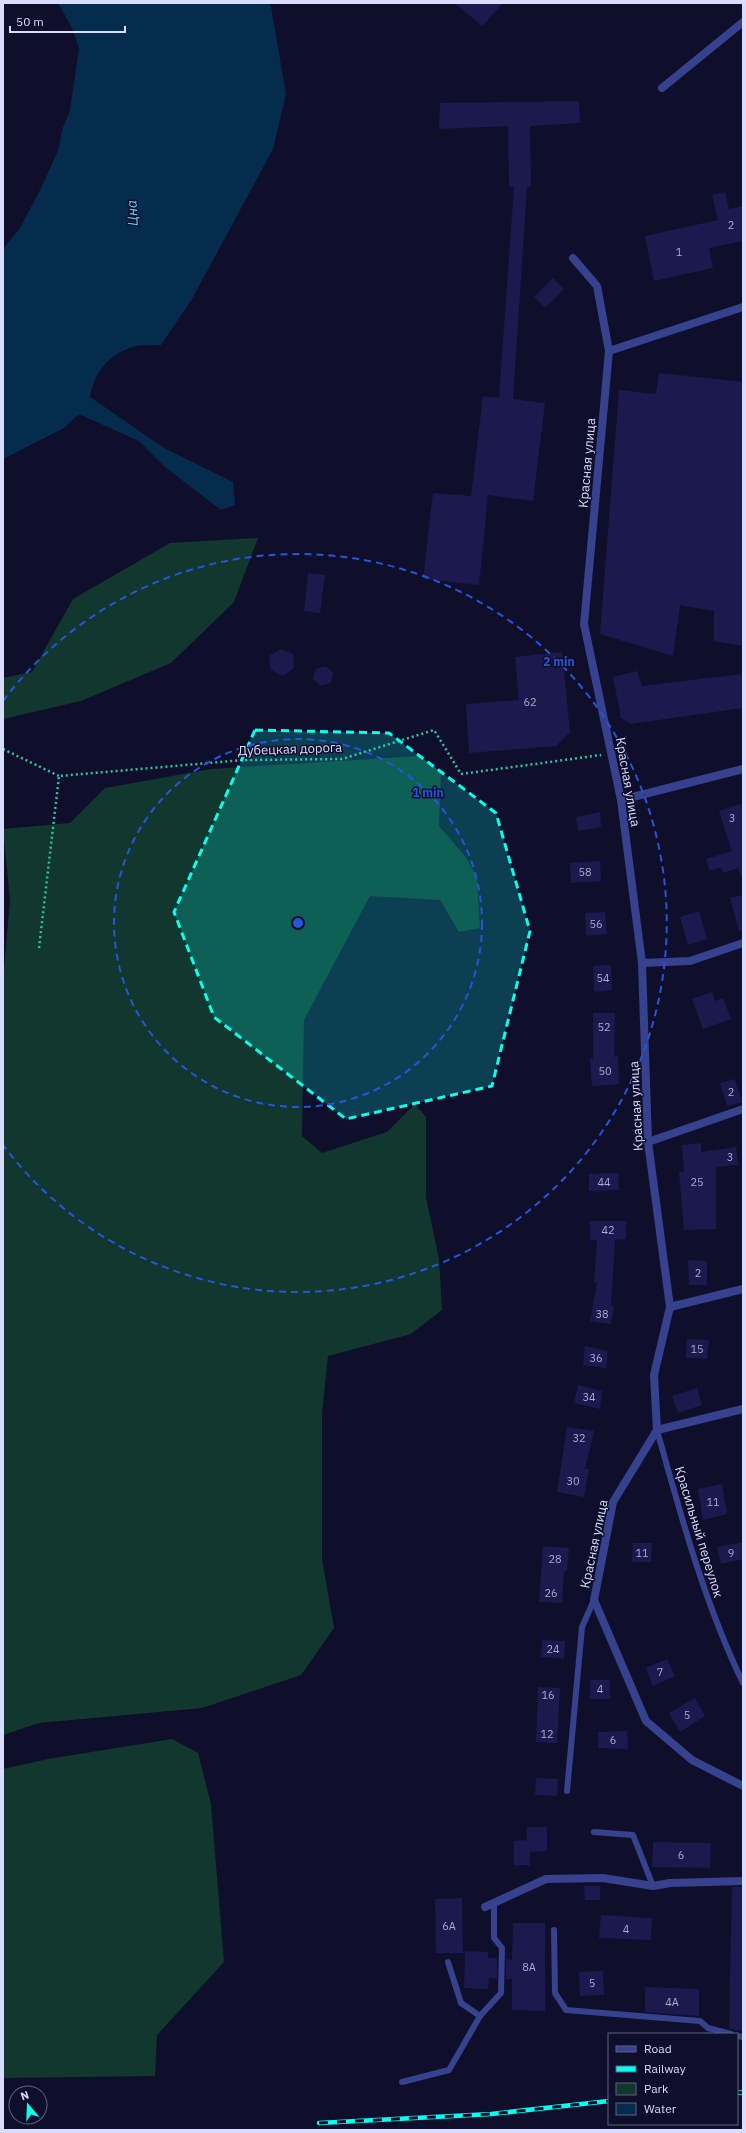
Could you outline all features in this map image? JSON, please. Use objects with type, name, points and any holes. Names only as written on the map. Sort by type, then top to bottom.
[{"type":"street","points":[[662,88],[743,22]]},
{"type":"street","name":"Красная улица","points":[[573,258],[597,286],[609,352],[584,624],[621,800],[642,962],[648,1142],[670,1307],[654,1375],[656,1430],[613,1502],[594,1600],[646,1721],[692,1760],[743,1786]]},
{"type":"street","points":[[609,352],[743,307]]},
{"type":"street","points":[[621,800],[743,769]]},
{"type":"street","points":[[642,962],[690,962],[743,943]]},
{"type":"street","points":[[648,1142],[743,1109]]},
{"type":"street","points":[[670,1307],[743,1289]]},
{"type":"street","points":[[656,1430],[743,1409]]},
{"type":"street","points":[[485,1907],[546,1879],[603,1878],[653,1886],[743,1881]]},
{"type":"lane","name":"Красильный переулок","points":[[656,1430],[696,1569],[730,1656],[743,1683]]},
{"type":"lane","points":[[567,1791],[582,1628],[594,1600]]},
{"type":"lane","points":[[594,1832],[633,1835],[653,1886]]},
{"type":"lane","points":[[402,2082],[449,2070],[480,2016],[502,1993],[502,1948],[494,1938],[494,1903]]},
{"type":"lane","points":[[554,1930],[555,1993],[566,2010],[700,2021],[708,2028],[727,2033]]},
{"type":"lane","points":[[448,1962],[461,2003],[480,2016]]},
{"type":"path","name":"Дубецкая дорога","points":[[59,776],[243,760],[342,759],[434,730],[461,774],[612,753]]},
{"type":"path","points":[[3,749],[59,776],[39,948]]},
{"type":"highlighted area","points":[[255,730],[389,733],[496,813],[530,931],[492,1086],[346,1119],[214,1017],[174,912]]},
{"type":"green space","points":[[258,538],[234,602],[171,663],[81,701],[3,719],[3,678],[32,672],[73,599],[170,543]]},
{"type":"green space","points":[[419,756],[441,772],[439,826],[465,856],[477,877],[480,928],[459,932],[440,900],[370,896],[304,1020],[302,1136],[322,1153],[387,1132],[415,1104],[426,1117],[426,1197],[439,1259],[442,1310],[411,1334],[328,1356],[322,1413],[322,1559],[334,1628],[301,1675],[202,1708],[39,1723],[3,1735],[3,981],[10,900],[3,829],[70,823],[105,788],[211,769]]},
{"type":"green space","points":[[172,1739],[198,1753],[211,1804],[224,1962],[157,2035],[155,2076],[3,2078],[3,1769],[48,1759]]},
{"type":"water","name":"Цна","points":[[58,3],[269,3],[271,7],[286,94],[273,149],[192,299],[161,345],[136,346],[116,354],[99,372],[90,397],[164,448],[233,482],[235,505],[221,510],[165,467],[139,441],[79,414],[64,428],[3,459],[3,249],[20,228],[58,151],[62,130],[70,110],[79,48],[72,28]]},
{"type":"building","points":[[455,3],[503,3],[482,26]]},
{"type":"building","points":[[579,101],[580,123],[530,126],[531,186],[527,187],[513,399],[545,403],[533,501],[488,495],[479,585],[423,579],[433,493],[471,496],[483,396],[499,398],[514,187],[509,187],[508,126],[439,129],[440,103]]},
{"type":"building","points":[[725,192],[729,209],[743,206],[743,241],[709,248],[713,268],[654,281],[645,236],[718,220],[712,195]]},
{"type":"building","points":[[553,278],[564,289],[545,308],[534,297]]},
{"type":"building","points":[[659,373],[743,382],[743,646],[714,641],[714,611],[680,605],[673,656],[600,634],[619,390],[656,394]]},
{"type":"building","points":[[308,573],[325,575],[320,613],[304,611]]},
{"type":"building","points":[[281,649],[293,654],[294,668],[283,676],[271,670],[269,656]]},
{"type":"building","points":[[562,652],[570,732],[556,746],[469,753],[466,704],[519,700],[515,657]]},
{"type":"building","points":[[326,666],[333,673],[331,683],[321,686],[313,679],[316,669]]},
{"type":"building","points":[[637,671],[642,686],[743,674],[743,708],[631,724],[621,718],[613,677]]},
{"type":"building","points":[[743,803],[743,876],[741,876],[738,868],[723,873],[721,867],[710,871],[706,859],[732,851],[719,811]]},
{"type":"building","points":[[600,812],[601,827],[578,831],[576,817]]},
{"type":"building","points":[[600,861],[601,881],[571,883],[570,863]]},
{"type":"building","points":[[743,895],[743,931],[739,931],[730,898]]},
{"type":"building","points":[[699,911],[707,939],[688,945],[680,917]]},
{"type":"building","points":[[605,912],[607,934],[586,936],[585,913]]},
{"type":"building","points":[[611,965],[612,990],[594,992],[593,966]]},
{"type":"building","points":[[712,992],[715,1001],[723,998],[731,1019],[703,1029],[692,999]]},
{"type":"building","points":[[593,1013],[615,1013],[614,1057],[618,1056],[619,1084],[592,1086],[590,1059],[593,1059]]},
{"type":"building","points":[[735,1079],[742,1102],[727,1106],[720,1083]]},
{"type":"building","points":[[701,1143],[701,1152],[736,1147],[738,1165],[716,1167],[716,1229],[684,1230],[679,1172],[684,1172],[682,1145]]},
{"type":"building","points":[[618,1173],[619,1190],[589,1191],[589,1174]]},
{"type":"building","points":[[590,1221],[626,1221],[626,1239],[615,1240],[611,1306],[614,1306],[611,1324],[590,1321],[597,1283],[594,1283],[597,1240],[590,1240]]},
{"type":"building","points":[[688,1260],[707,1261],[707,1285],[689,1285]]},
{"type":"building","points":[[687,1339],[709,1340],[707,1359],[686,1358]]},
{"type":"building","points":[[585,1346],[608,1351],[606,1368],[583,1365]]},
{"type":"building","points":[[578,1385],[602,1391],[600,1409],[574,1403]]},
{"type":"building","points":[[697,1388],[702,1405],[678,1413],[672,1396]]},
{"type":"building","points":[[567,1427],[594,1431],[585,1469],[589,1469],[584,1497],[557,1492]]},
{"type":"building","points":[[722,1484],[727,1514],[703,1520],[698,1489]]},
{"type":"building","points":[[743,1542],[743,1559],[721,1564],[717,1547]]},
{"type":"building","points":[[633,1543],[652,1543],[651,1562],[632,1562]]},
{"type":"building","points":[[543,1546],[569,1548],[567,1571],[564,1571],[562,1603],[539,1602]]},
{"type":"building","points":[[542,1640],[565,1641],[564,1659],[541,1657]]},
{"type":"building","points":[[667,1659],[675,1676],[653,1686],[646,1668]]},
{"type":"building","points":[[590,1680],[610,1680],[610,1699],[590,1699]]},
{"type":"building","points":[[538,1687],[560,1688],[557,1743],[536,1742]]},
{"type":"building","points":[[695,1698],[705,1716],[680,1732],[669,1713]]},
{"type":"building","points":[[627,1731],[628,1749],[598,1748],[598,1732]]},
{"type":"building","points":[[536,1778],[558,1779],[557,1796],[535,1795]]},
{"type":"building","points":[[527,1827],[547,1827],[547,1851],[530,1852],[530,1865],[514,1865],[514,1841],[527,1840]]},
{"type":"building","points":[[653,1842],[711,1843],[710,1868],[652,1867]]},
{"type":"building","points":[[584,1886],[600,1886],[600,1900],[585,1900]]},
{"type":"building","points":[[732,1887],[743,1887],[743,2031],[729,2029]]},
{"type":"building","points":[[462,1898],[463,1953],[436,1953],[435,1899]]},
{"type":"building","points":[[601,1915],[652,1918],[651,1940],[599,1938]]},
{"type":"building","points":[[513,1923],[545,1923],[545,2011],[512,2010],[512,1979],[506,1979],[506,1959],[512,1960]]},
{"type":"building","points":[[465,1951],[488,1952],[488,1958],[497,1958],[497,1979],[489,1978],[488,1989],[464,1988]]},
{"type":"building","points":[[603,1971],[604,1995],[580,1996],[579,1972]]},
{"type":"building","points":[[645,1987],[699,1989],[699,2016],[645,2012]]},
{"type":"railway","points":[[738,2093],[743,2092]]},
{"type":"railway","points":[[319,2123],[491,2114],[608,2101]]}]
